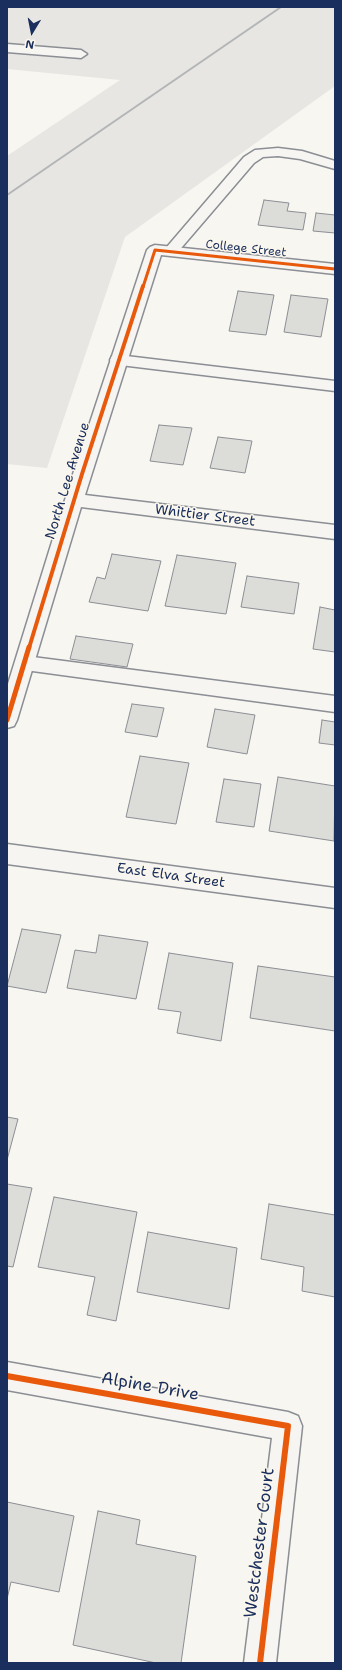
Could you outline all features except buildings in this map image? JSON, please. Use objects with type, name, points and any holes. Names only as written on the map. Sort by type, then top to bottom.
[{"type":"street","name":"College Street","points":[[163,251],[335,269]]},
{"type":"street","name":"North Lee Avenue","points":[[7,720],[118,360],[163,251]]},
{"type":"street","name":"Whittier Street","points":[[74,500],[335,532]]},
{"type":"street","name":"East Elva Street","points":[[7,854],[335,898]]},
{"type":"street","name":"Alpine Drive","points":[[7,1376],[288,1426]]},
{"type":"street","name":"Westchester Court","points":[[260,1663],[288,1426]]},
{"type":"lane","points":[[7,48],[81,54]]},
{"type":"lane","points":[[163,251],[249,160],[260,153],[278,152],[302,155],[335,165]]},
{"type":"lane","points":[[118,360],[335,386]]},
{"type":"lane","points":[[25,663],[335,704]]},
{"type":"shaded area","points":[[7,7],[335,7],[335,86],[125,237],[47,468],[7,464],[7,156],[120,80],[7,69]]},
{"type":"railway","points":[[7,195],[281,7]]},
{"type":"cycle path","points":[[7,720],[82,474],[155,250],[335,269]]},
{"type":"cycle path","points":[[7,1376],[288,1426],[260,1663]]}]
